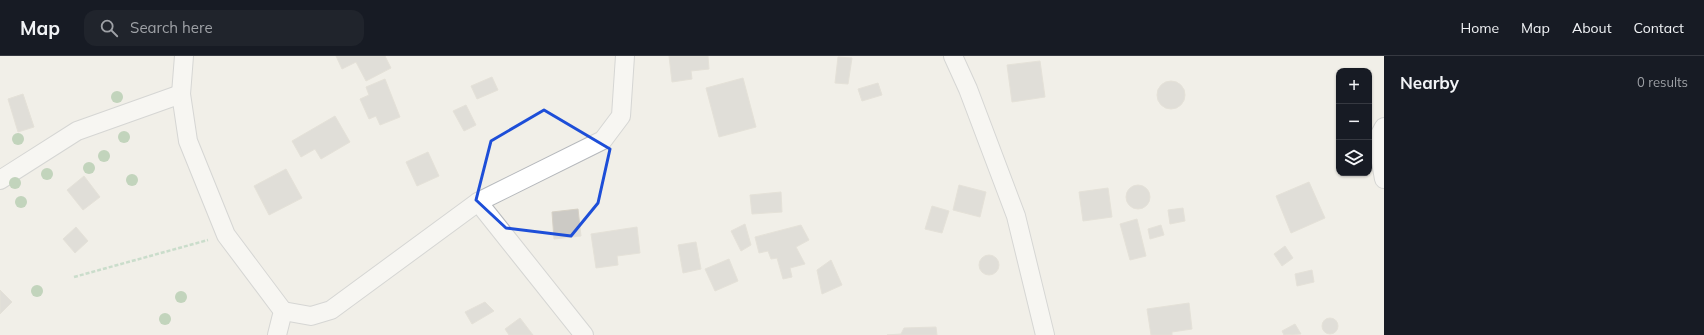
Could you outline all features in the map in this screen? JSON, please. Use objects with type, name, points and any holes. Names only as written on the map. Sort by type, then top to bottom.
[{"type":"street","points":[[184,56],[181,94],[188,141],[226,235],[283,311],[311,316],[331,310],[478,202],[603,140],[621,116],[624,56]]},
{"type":"street","points":[[954,56],[1016,216],[1045,335]]},
{"type":"street","points":[[0,180],[77,131],[181,94]]},
{"type":"street","points":[[1384,127],[1377,140],[1384,180]]},
{"type":"street","points":[[478,202],[584,335]]},
{"type":"street","points":[[277,335],[283,311]]},
{"type":"path","points":[[74,277],[226,235]]},
{"type":"highlighted area","points":[[544,110],[610,149],[598,203],[571,236],[506,228],[476,200],[491,141]]},
{"type":"building","points":[[336,56],[385,56],[391,68],[366,81],[356,62],[342,69]]},
{"type":"building","points":[[669,56],[708,56],[709,69],[691,71],[692,79],[672,82]]},
{"type":"building","points":[[838,57],[852,58],[848,84],[835,83]]},
{"type":"building","points":[[1040,61],[1045,97],[1012,102],[1007,65]]},
{"type":"building","points":[[492,77],[498,90],[477,99],[471,86]]},
{"type":"building","points":[[743,78],[756,127],[719,137],[706,88]]},
{"type":"building","points":[[385,79],[400,117],[380,125],[376,116],[369,119],[360,99],[369,95],[366,87]]},
{"type":"building","points":[[1171,81],[1181,85],[1185,95],[1181,105],[1171,109],[1161,105],[1157,95],[1161,85]]},
{"type":"building","points":[[878,83],[882,95],[862,101],[858,89]]},
{"type":"building","points":[[23,94],[34,127],[18,132],[8,99]]},
{"type":"building","points":[[466,105],[476,125],[464,131],[453,111]]},
{"type":"building","points":[[335,116],[350,142],[321,159],[315,149],[301,157],[292,141]]},
{"type":"building","points":[[428,152],[439,176],[417,186],[406,162]]},
{"type":"building","points":[[286,169],[302,198],[269,215],[254,186]]},
{"type":"building","points":[[84,176],[100,197],[83,210],[67,190]]},
{"type":"building","points":[[1309,182],[1325,218],[1291,233],[1276,196]]},
{"type":"building","points":[[959,185],[986,192],[980,217],[953,210]]},
{"type":"building","points":[[1138,185],[1143,186],[1149,192],[1149,202],[1143,208],[1138,209],[1133,208],[1127,202],[1126,197],[1127,192],[1133,186]]},
{"type":"building","points":[[1108,188],[1112,217],[1083,221],[1079,192]]},
{"type":"building","points":[[781,192],[782,212],[752,214],[750,195]]},
{"type":"building","points":[[932,206],[949,211],[942,233],[925,229]]},
{"type":"building","points":[[1183,208],[1185,221],[1170,224],[1168,210]]},
{"type":"building","points":[[578,209],[581,236],[554,239],[552,212]]},
{"type":"building","points":[[1137,219],[1146,256],[1130,260],[1120,224]]},
{"type":"building","points":[[745,224],[751,245],[741,251],[731,231]]},
{"type":"building","points":[[801,225],[809,240],[796,247],[805,264],[790,268],[792,277],[783,279],[777,258],[771,259],[768,251],[759,253],[755,237]]},
{"type":"building","points":[[1161,225],[1164,235],[1150,239],[1148,229]]},
{"type":"building","points":[[76,227],[88,241],[75,253],[63,239]]},
{"type":"building","points":[[637,227],[640,253],[617,256],[618,265],[596,268],[591,234]]},
{"type":"building","points":[[696,242],[701,269],[683,273],[678,245]]},
{"type":"building","points":[[1285,246],[1293,258],[1282,266],[1274,254]]},
{"type":"building","points":[[989,255],[996,258],[999,265],[996,272],[989,275],[982,272],[979,265],[982,258]]},
{"type":"building","points":[[729,259],[738,281],[715,291],[705,269]]},
{"type":"building","points":[[831,260],[842,285],[822,294],[817,270]]},
{"type":"building","points":[[1312,270],[1314,282],[1297,286],[1295,274]]},
{"type":"building","points":[[0,290],[12,302],[0,314]]},
{"type":"building","points":[[485,302],[494,311],[472,324],[465,312]]},
{"type":"building","points":[[1189,303],[1192,329],[1172,332],[1172,335],[1151,335],[1147,309]]},
{"type":"building","points":[[520,318],[533,335],[509,335],[505,329]]},
{"type":"building","points":[[1327,318],[1333,318],[1338,323],[1336,332],[1333,334],[1327,334],[1322,329],[1322,323]]},
{"type":"building","points":[[1295,324],[1301,334],[1284,335],[1282,331]]},
{"type":"building","points":[[936,327],[937,335],[887,335],[901,334],[904,328]]}]
